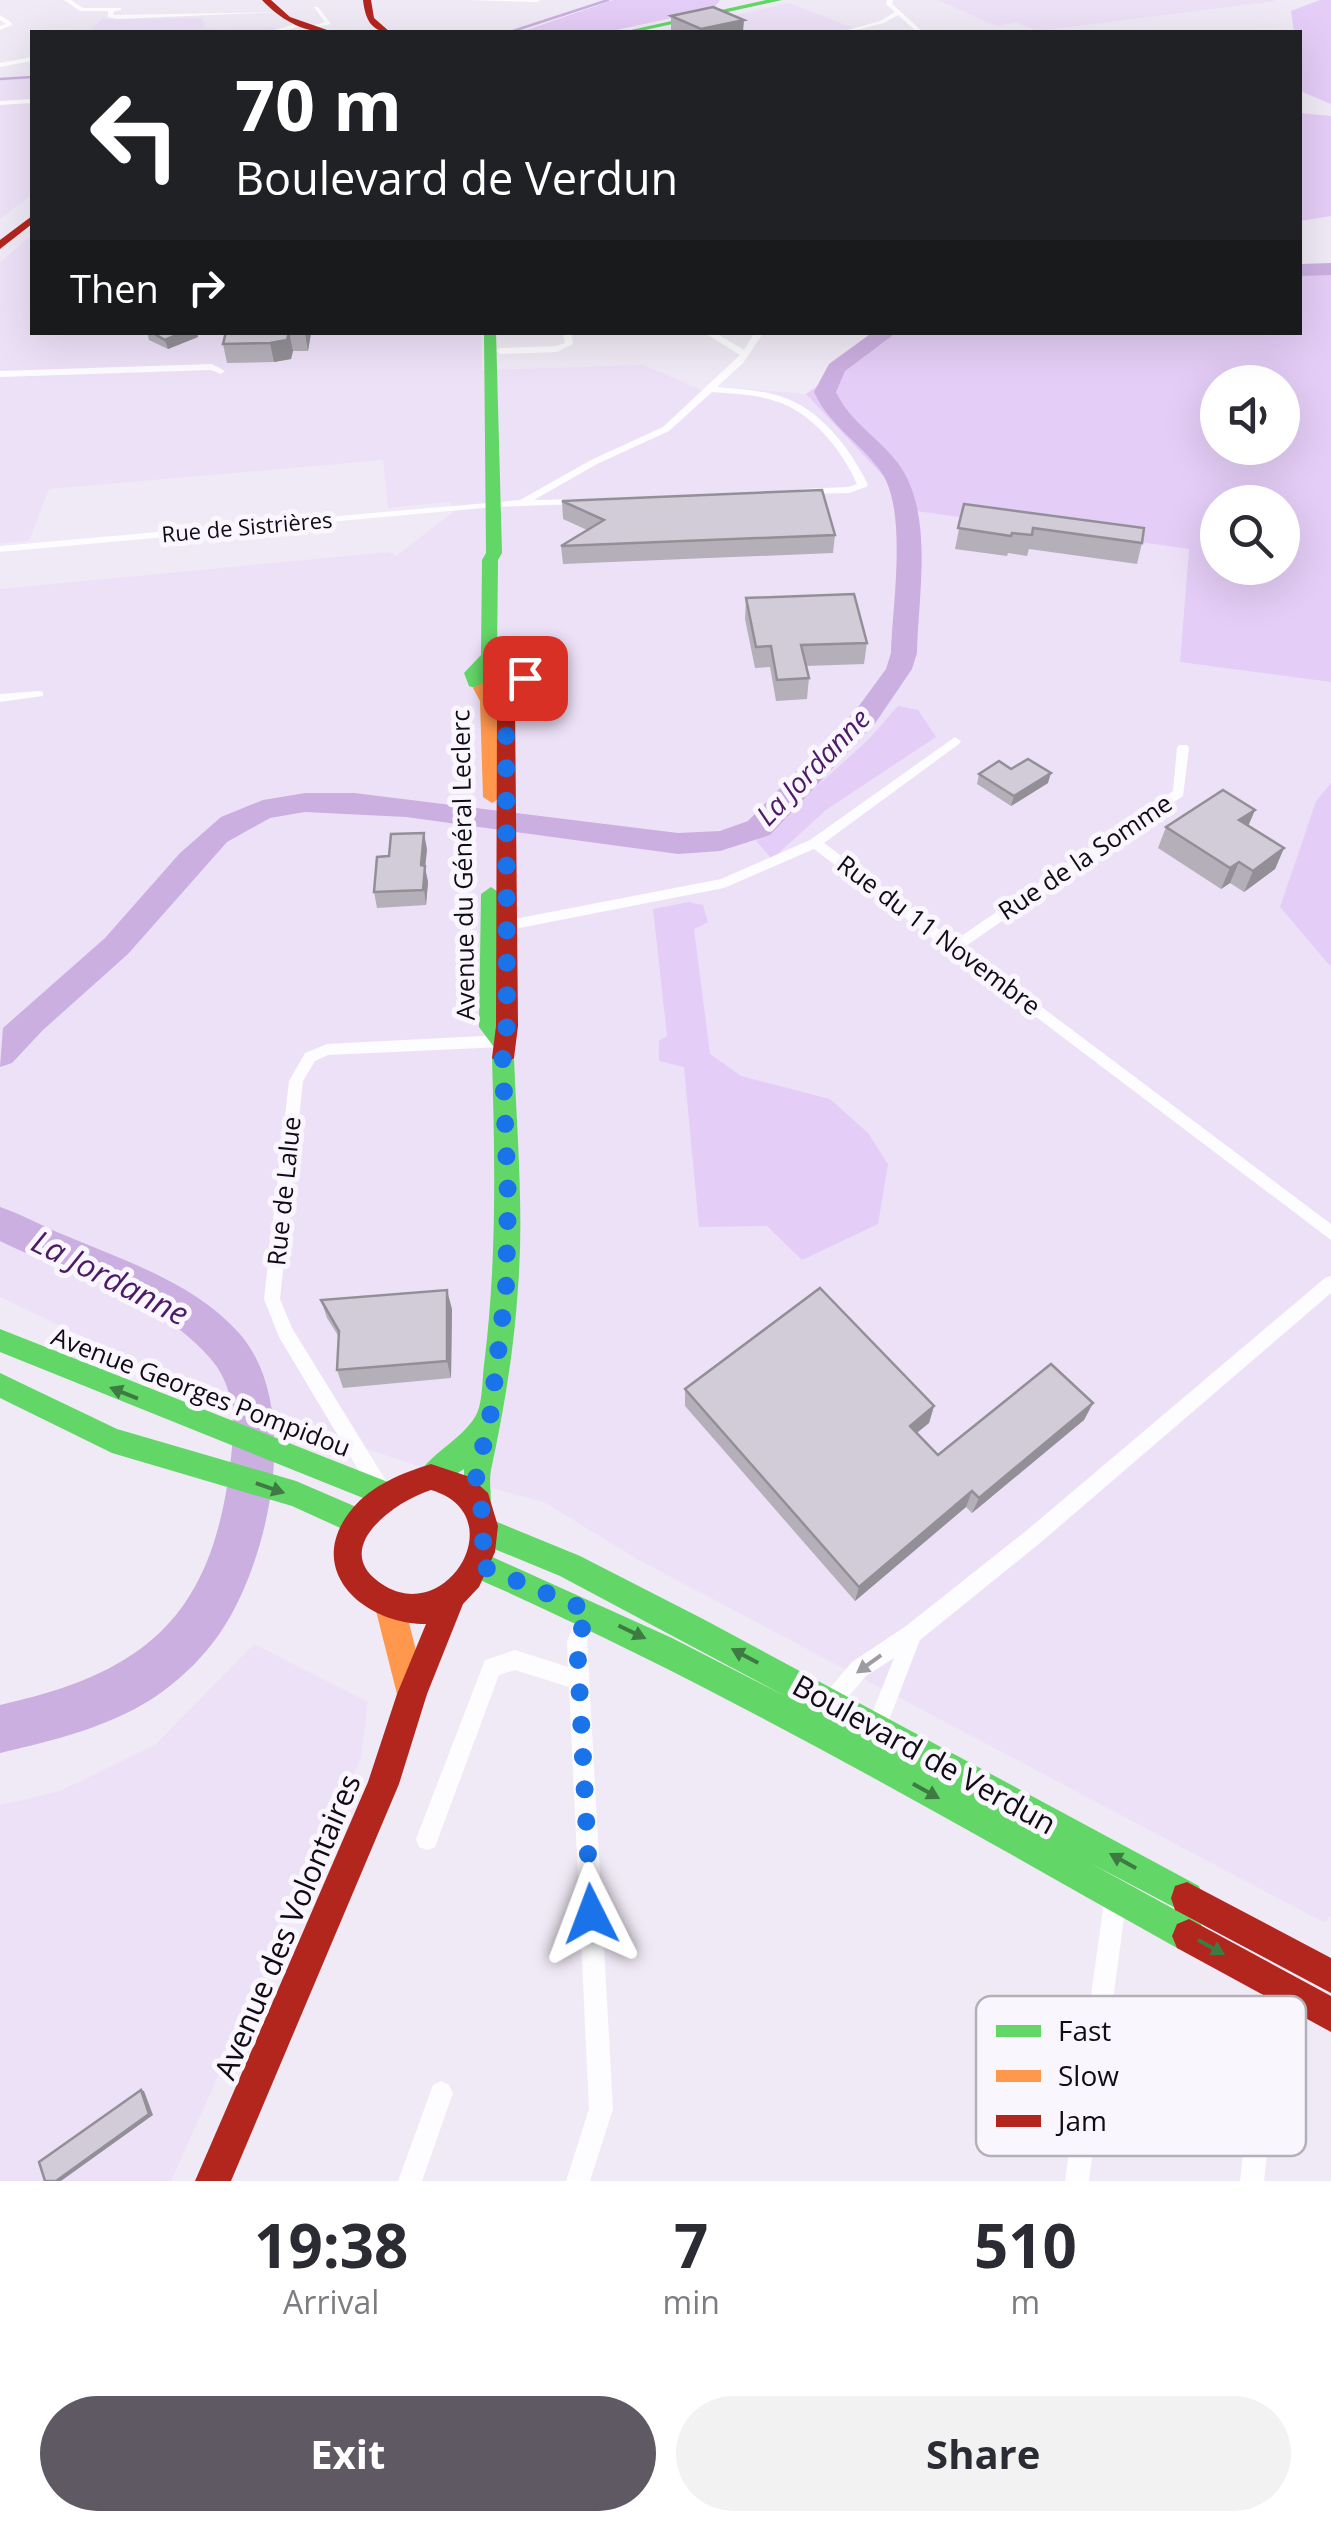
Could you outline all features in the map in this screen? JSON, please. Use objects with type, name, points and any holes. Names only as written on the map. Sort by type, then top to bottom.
[{"type":"main road","points":[[367,0],[370,18],[383,30]]},
{"type":"main road","points":[[636,30],[778,0]]},
{"type":"main road","points":[[272,15],[314,24]]},
{"type":"main road","points":[[0,246],[30,221]]},
{"type":"main road","name":"Avenue du Général Leclerc","points":[[497,338],[501,491],[494,504],[494,553],[490,560],[490,655],[472,673],[474,682],[489,700],[500,795]]},
{"type":"main road","name":"Avenue du Général Leclerc","points":[[478,1506],[476,1476],[490,1418],[507,1258],[502,1041],[507,1026],[498,927],[500,795],[506,705],[526,673],[506,650],[502,562],[494,553]]},
{"type":"main road","points":[[484,662],[514,661]]},
{"type":"main road","name":"Avenue du Général Leclerc","points":[[482,688],[514,687]]},
{"type":"main road","name":"Avenue Georges Pompidou","points":[[0,1340],[383,1493]]},
{"type":"main road","points":[[0,1384],[112,1438],[180,1463],[246,1480],[358,1522]]},
{"type":"main road","points":[[431,1476],[457,1482],[478,1506],[485,1531],[479,1565],[462,1591],[451,1599],[422,1610],[390,1607],[356,1579],[348,1549],[358,1522],[397,1483],[431,1476],[458,1457],[490,1418]]},
{"type":"main road","name":"Boulevard de Verdun","points":[[485,1531],[570,1566],[832,1702],[1331,1976]]},
{"type":"main road","name":"Boulevard de Verdun","points":[[479,1565],[589,1611],[684,1657],[1298,1996]]},
{"type":"main road","name":"Avenue des Volontaires","points":[[213,2181],[383,1784],[412,1694],[451,1599]]},
{"type":"main road","points":[[390,1607],[412,1694]]},
{"type":"main road","points":[[840,1744],[870,1734],[877,1726]]},
{"type":"main road","name":"Boulevard de Verdun","points":[[1306,2001],[1331,2015]]},
{"type":"street","points":[[67,0],[82,10],[111,9],[123,0]]},
{"type":"street","points":[[474,0],[536,0]]},
{"type":"street","points":[[890,0],[889,4],[918,30]]},
{"type":"street","points":[[111,9],[110,16],[117,17],[272,15]]},
{"type":"street","points":[[854,30],[898,13]]},
{"type":"street","points":[[0,17],[10,24],[0,28]]},
{"type":"street","points":[[0,66],[30,59]]},
{"type":"street","points":[[0,103],[30,101]]},
{"type":"street","points":[[497,338],[557,348],[569,344],[568,335]]},
{"type":"street","points":[[712,335],[745,354]]},
{"type":"street","points":[[520,503],[594,462],[666,430],[712,389],[758,335]]},
{"type":"street","points":[[0,374],[212,367],[221,370]]},
{"type":"street","points":[[712,389],[767,396],[798,408],[854,460],[863,485],[848,490],[794,492]]},
{"type":"street","name":"Rue de Sistrières","points":[[0,549],[494,504],[594,500]]},
{"type":"street","points":[[0,698],[39,694]]},
{"type":"street","points":[[815,843],[955,741]]},
{"type":"street","name":"Rue de la Somme","points":[[954,947],[1179,792],[1183,748]]},
{"type":"street","name":"Rue du 11 Novembre","points":[[498,927],[724,882],[815,843],[1331,1233]]},
{"type":"street","name":"Rue de Lalue","points":[[383,1493],[285,1332],[272,1298],[294,1097],[302,1065],[327,1050],[502,1041]]},
{"type":"street","points":[[832,1702],[859,1670],[913,1633],[1033,1537],[1331,1283]]},
{"type":"street","points":[[578,2181],[601,2109],[577,1641],[589,1611]]},
{"type":"street","points":[[877,1726],[913,1633]]},
{"type":"street","points":[[428,1839],[492,1668],[515,1660],[579,1680]]},
{"type":"street","points":[[1102,1996],[1116,1895]]},
{"type":"street","points":[[1272,1996],[1274,1982]]},
{"type":"street","points":[[410,2181],[442,2092]]},
{"type":"street","points":[[1077,2181],[1080,2156]]},
{"type":"street","points":[[1252,2181],[1255,2156]]},
{"type":"shaded area","points":[[613,0],[720,0],[713,9],[616,30],[527,30]]},
{"type":"shaded area","points":[[937,0],[1276,1],[1045,30],[1016,22],[997,26]]},
{"type":"shaded area","points":[[1331,0],[1331,104],[1302,92],[1302,30],[1294,30],[1291,11]]},
{"type":"shaded area","points":[[789,3],[859,30],[666,30]]},
{"type":"shaded area","points":[[202,18],[205,28],[277,27],[91,30],[102,19]]},
{"type":"shaded area","points":[[30,77],[30,196],[0,219],[0,79]]},
{"type":"shaded area","points":[[1302,113],[1331,116],[1331,216],[1302,221]]},
{"type":"shaded area","points":[[30,237],[30,335],[481,335],[482,370],[643,365],[704,391],[725,387],[806,394],[916,511],[1189,549],[1180,662],[1331,682],[1331,783],[1316,801],[1280,907],[1331,967],[1331,1915],[1325,1923],[637,1559],[544,1502],[454,1478],[207,1396],[0,1297],[0,589],[389,552],[396,556],[453,512],[450,502],[388,508],[383,460],[49,489],[29,541],[0,543],[0,262]]},
{"type":"shaded area","points":[[1331,270],[1331,682],[1180,662],[1189,549],[916,511],[806,394],[890,335],[1302,335],[1302,272]]},
{"type":"shaded area","points":[[898,706],[918,710],[936,737],[826,810],[772,859],[756,841],[868,740]]},
{"type":"shaded area","points":[[1331,783],[1331,967],[1280,907],[1316,801]]},
{"type":"shaded area","points":[[689,902],[703,905],[708,922],[694,929],[710,1054],[741,1076],[830,1099],[868,1133],[888,1164],[878,1224],[802,1260],[767,1226],[699,1227],[684,1067],[659,1061],[659,1041],[667,1036],[653,909]]},
{"type":"shaded area","points":[[254,1644],[368,1702],[361,1758],[171,2181],[0,2181],[0,1805],[60,1791],[155,1745]]},
{"type":"building","points":[[713,7],[744,20],[701,29],[671,16]]},
{"type":"building","points":[[225,335],[288,335],[287,340],[270,343],[223,344]]},
{"type":"building","points":[[822,490],[835,535],[561,546],[604,520],[562,501]]},
{"type":"building","points":[[964,504],[1144,528],[1142,543],[1033,528],[1032,535],[1011,536],[958,528]]},
{"type":"building","points":[[854,594],[867,643],[801,645],[809,678],[777,680],[771,646],[756,647],[746,598]]},
{"type":"building","points":[[1028,759],[1051,773],[1014,796],[979,774],[999,761],[1011,769]]},
{"type":"building","points":[[1223,790],[1255,810],[1239,820],[1284,848],[1253,871],[1239,862],[1230,868],[1166,827]]},
{"type":"building","points":[[424,833],[423,890],[374,892],[377,857],[389,856],[391,834]]},
{"type":"building","points":[[820,1288],[934,1406],[910,1426],[938,1455],[1051,1364],[1093,1403],[979,1498],[972,1491],[859,1587],[685,1389]]},
{"type":"building","points":[[447,1290],[447,1361],[337,1370],[339,1331],[321,1300]]},
{"type":"building","points":[[141,2090],[149,2114],[56,2181],[45,2181],[39,2162]]},
{"type":"waterway","points":[[516,30],[608,0]]},
{"type":"waterway","points":[[0,79],[30,77]]},
{"type":"waterway","name":"La Jordanne","points":[[1302,270],[1331,269]]},
{"type":"waterway","name":"La Jordanne","points":[[0,1054],[133,930],[203,847],[231,824],[263,809],[305,803],[406,807],[678,844],[720,841],[759,828],[866,716],[899,669],[904,653],[907,535],[901,490],[887,464],[839,416],[825,392],[836,368],[883,335]]},
{"type":"waterway","name":"La Jordanne","points":[[0,1223],[151,1290],[205,1325],[245,1376],[254,1421],[242,1526],[227,1574],[205,1615],[178,1649],[143,1677],[103,1700],[55,1717],[0,1729]]},
{"type":"traffic: fast","points":[[636,30],[778,0]]},
{"type":"traffic: fast","points":[[484,662],[489,655],[490,560],[494,553],[490,335]]},
{"type":"traffic: fast","points":[[507,659],[524,668],[521,683],[498,691],[475,682],[473,673],[479,665],[507,659]]},
{"type":"traffic: fast","points":[[491,894],[490,1027],[502,1041]]},
{"type":"traffic: fast","points":[[478,1506],[476,1477],[490,1418],[506,1288],[508,1198],[503,1058]]},
{"type":"traffic: fast","points":[[0,1340],[383,1493]]},
{"type":"traffic: fast","points":[[0,1385],[112,1440],[296,1494],[358,1522]]},
{"type":"traffic: fast","points":[[431,1477],[458,1457],[485,1425]]},
{"type":"traffic: fast","points":[[485,1531],[570,1566],[695,1630],[1187,1898]]},
{"type":"traffic: fast","points":[[479,1565],[571,1605],[750,1694],[1189,1936]]},
{"type":"traffic: slow","points":[[482,688],[489,701],[492,797]]},
{"type":"traffic: slow","points":[[390,1607],[412,1694]]},
{"type":"traffic: jam","points":[[266,0],[287,19],[323,30]]},
{"type":"traffic: jam","points":[[367,0],[370,19],[384,30]]},
{"type":"traffic: jam","points":[[0,246],[30,221]]},
{"type":"traffic: jam","points":[[503,1058],[507,1026],[506,705],[515,687]]},
{"type":"traffic: jam","points":[[431,1477],[460,1486],[478,1503],[484,1526],[481,1552],[468,1577],[450,1598],[426,1610],[398,1609],[369,1593],[353,1574],[347,1556],[350,1538],[360,1521],[392,1493],[431,1477]]},
{"type":"traffic: jam","points":[[213,2181],[383,1784],[412,1694],[451,1599]]},
{"type":"traffic: jam","points":[[1187,1898],[1331,1976]]},
{"type":"traffic: jam","points":[[1189,1936],[1297,1996]]},
{"type":"traffic: jam","points":[[1306,2001],[1331,2015]]},
{"type":"route","points":[[525,678],[514,687],[506,705],[507,1026],[502,1041],[507,1258],[490,1418],[476,1476],[485,1531],[479,1565],[589,1611],[577,1641],[591,1914]]}]
